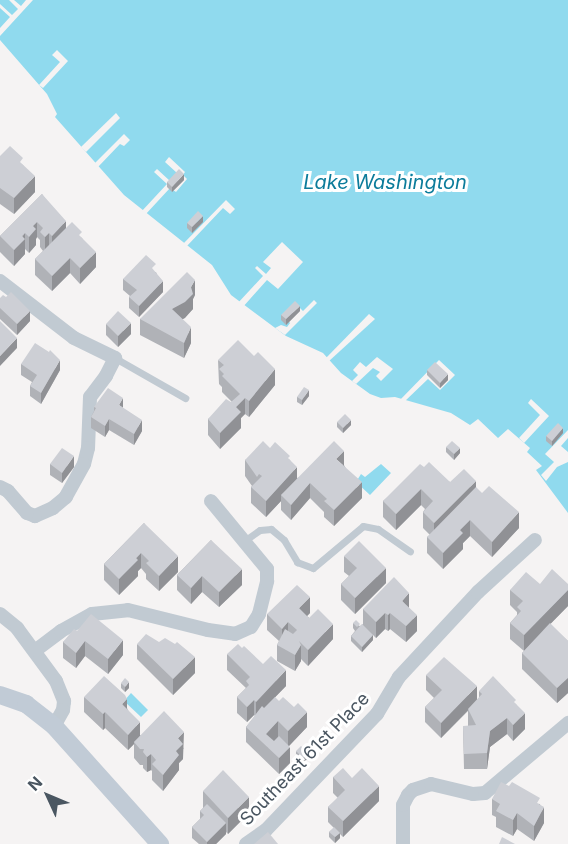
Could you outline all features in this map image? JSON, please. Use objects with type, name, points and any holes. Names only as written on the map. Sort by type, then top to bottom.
[{"type":"street","points":[[0,281],[74,338],[116,358],[90,397],[88,448],[80,475],[66,497],[53,508],[35,516],[27,513],[8,491],[0,487]]},
{"type":"street","points":[[36,650],[61,631],[92,614],[128,610],[235,634],[251,627],[259,614],[267,581],[267,569],[211,501]]},
{"type":"street","name":"Southeast 61st Place","points":[[246,844],[266,830],[377,714],[399,677],[478,592],[535,540]]},
{"type":"street","points":[[0,614],[18,628],[36,650],[56,681],[64,701],[63,710],[54,726]]},
{"type":"street","points":[[0,695],[26,704],[54,726],[160,844]]},
{"type":"street","points":[[403,844],[403,805],[413,790],[431,784],[473,794],[486,793],[568,723]]},
{"type":"lane","points":[[116,358],[185,398]]},
{"type":"lane","points":[[244,541],[260,530],[271,529],[284,540],[297,562],[313,568],[363,526],[378,529],[410,551]]},
{"type":"water","name":"Lake Washington","points":[[0,0],[568,0],[568,513],[536,470],[542,466],[527,452],[530,448],[508,429],[498,438],[478,419],[470,425],[451,413],[395,397],[381,398],[370,394],[341,373],[323,353],[286,336],[231,295],[212,265],[124,195],[55,117],[57,114],[47,94],[0,40]]},
{"type":"water","points":[[381,464],[391,473],[370,495],[356,482],[361,474],[365,477]]},
{"type":"water","points":[[131,693],[148,710],[141,717],[124,701]]},
{"type":"pier","points":[[9,0],[14,0],[21,6],[26,0],[33,0],[0,36],[0,28],[10,17],[0,8],[0,4],[12,15],[18,9]]},
{"type":"pier","points":[[57,50],[68,61],[43,88],[39,85],[60,62],[52,55]]},
{"type":"pier","points":[[116,113],[120,118],[86,152],[81,147]]},
{"type":"pier","points":[[124,134],[130,140],[124,146],[120,144],[98,167],[94,164]]},
{"type":"pier","points":[[169,157],[185,172],[183,175],[187,179],[176,192],[170,188],[145,215],[141,212],[167,184],[154,172],[157,169],[170,181],[177,173],[165,162]]},
{"type":"pier","points":[[226,200],[235,209],[230,214],[223,208],[186,247],[183,244]]},
{"type":"pier","points":[[282,242],[303,262],[278,289],[267,280],[242,308],[237,304],[263,276],[255,268],[257,266],[266,274],[271,268],[263,262]]},
{"type":"pier","points":[[314,300],[317,303],[285,335],[275,328],[281,325],[287,327],[290,323],[286,318],[298,306],[303,311]]},
{"type":"pier","points":[[369,314],[375,319],[328,362],[325,359]]},
{"type":"pier","points":[[377,357],[393,369],[381,381],[376,376],[380,372],[373,368],[356,384],[352,381],[358,375],[353,370],[360,362],[366,367]]},
{"type":"pier","points":[[439,360],[455,375],[440,390],[428,379],[404,402],[399,401]]},
{"type":"pier","points":[[531,399],[549,416],[524,443],[519,438],[540,415],[528,403]]},
{"type":"pier","points":[[568,430],[568,438],[561,446],[568,452],[568,462],[557,467],[546,481],[541,475],[554,462],[545,454]]},
{"type":"building","points":[[10,146],[23,158],[20,162],[35,176],[14,198],[0,188],[0,156]]},
{"type":"building","points":[[179,169],[184,174],[172,187],[167,182]]},
{"type":"building","points":[[42,194],[66,221],[52,236],[49,233],[45,237],[40,232],[43,228],[37,222],[33,226],[36,229],[29,237],[25,233],[22,236],[25,239],[14,250],[0,236]]},
{"type":"building","points":[[198,211],[203,216],[192,227],[187,223]]},
{"type":"building","points":[[72,222],[82,232],[79,235],[96,252],[80,268],[70,258],[52,276],[35,259]]},
{"type":"building","points":[[146,255],[156,264],[152,268],[163,281],[139,306],[129,297],[137,290],[123,279]]},
{"type":"building","points":[[187,272],[195,280],[191,287],[193,294],[185,302],[172,309],[191,327],[184,343],[140,319]]},
{"type":"building","points":[[11,292],[30,311],[17,324],[0,308],[0,298],[3,295],[6,297]]},
{"type":"building","points":[[295,301],[300,306],[286,319],[281,315]]},
{"type":"building","points":[[118,311],[131,323],[118,336],[106,324]]},
{"type":"building","points":[[0,321],[17,338],[0,356]]},
{"type":"building","points":[[238,340],[254,356],[258,352],[275,369],[249,401],[245,398],[236,407],[241,412],[220,433],[208,419],[226,399],[231,402],[240,394],[222,376],[224,374],[219,369],[224,365],[218,360]]},
{"type":"building","points":[[35,343],[49,352],[50,350],[60,360],[41,393],[30,386],[37,375],[21,364]]},
{"type":"building","points":[[435,362],[448,374],[440,383],[427,370]]},
{"type":"building","points":[[304,387],[309,390],[302,400],[297,397]]},
{"type":"building","points":[[108,388],[123,398],[119,405],[142,420],[134,434],[109,419],[105,426],[91,417],[96,408],[94,407]]},
{"type":"building","points":[[345,414],[351,420],[343,428],[337,422]]},
{"type":"building","points":[[558,423],[563,428],[552,441],[546,436]]},
{"type":"building","points":[[263,441],[270,448],[275,442],[290,456],[288,458],[297,467],[266,501],[251,487],[262,476],[259,474],[257,477],[245,460]]},
{"type":"building","points":[[334,441],[344,451],[336,459],[362,482],[334,510],[324,501],[327,499],[310,483],[291,505],[281,495]]},
{"type":"building","points":[[452,441],[460,448],[454,454],[446,447]]},
{"type":"building","points":[[62,448],[74,456],[62,473],[50,464]]},
{"type":"building","points":[[429,462],[450,482],[464,469],[476,481],[434,523],[423,512],[433,501],[421,489],[396,514],[383,501],[420,464],[424,467]]},
{"type":"building","points":[[489,486],[519,512],[492,542],[470,520],[460,530],[463,533],[443,553],[427,537],[476,487],[482,493]]},
{"type":"building","points":[[144,523],[178,556],[159,576],[146,563],[149,561],[141,553],[136,558],[138,560],[119,579],[104,564]]},
{"type":"building","points":[[211,540],[242,569],[219,592],[202,576],[191,588],[177,575]]},
{"type":"building","points":[[359,541],[386,568],[355,598],[341,584],[357,568],[344,556]]},
{"type":"building","points":[[552,569],[568,584],[568,590],[524,635],[510,623],[521,611],[517,607],[523,601],[510,590],[526,572],[540,584]]},
{"type":"building","points":[[394,577],[409,593],[402,601],[417,615],[406,626],[390,613],[388,615],[385,613],[376,622],[363,609]]},
{"type":"building","points":[[297,585],[310,597],[299,608],[309,618],[318,609],[333,624],[308,650],[299,641],[301,645],[295,655],[277,645],[285,629],[293,634],[297,630],[288,622],[282,629],[267,614]]},
{"type":"building","points":[[91,614],[123,640],[108,659],[85,641],[76,653],[63,642],[74,629],[77,631]]},
{"type":"building","points":[[356,620],[360,624],[357,627],[353,623]]},
{"type":"building","points":[[550,623],[568,641],[568,678],[557,688],[522,653]]},
{"type":"building","points":[[362,624],[373,635],[362,647],[351,636]]},
{"type":"building","points":[[146,634],[159,642],[165,638],[175,644],[177,642],[195,657],[173,679],[137,644]]},
{"type":"building","points":[[238,644],[242,648],[244,646],[263,664],[271,656],[286,670],[256,702],[254,700],[247,707],[237,697],[249,685],[246,681],[250,677],[227,654]]},
{"type":"building","points":[[444,657],[477,686],[441,723],[425,707],[442,690],[426,675]]},
{"type":"building","points":[[104,676],[125,695],[127,699],[122,704],[140,722],[128,735],[105,712],[103,714],[84,697]]},
{"type":"building","points":[[493,676],[525,713],[513,725],[507,718],[490,731],[487,753],[464,754],[463,726],[476,725],[468,709],[482,694],[479,691]]},
{"type":"building","points":[[125,678],[129,682],[125,687],[121,683]]},
{"type":"building","points":[[275,697],[279,701],[283,697],[294,707],[298,703],[307,712],[288,731],[278,721],[266,734],[274,741],[279,736],[290,747],[279,758],[246,727],[262,706],[264,708]]},
{"type":"building","points":[[164,711],[184,732],[178,738],[183,744],[176,751],[179,755],[163,775],[152,764],[156,760],[151,754],[147,757],[143,752],[144,749],[140,749],[134,742]]},
{"type":"building","points":[[301,746],[308,753],[303,758],[296,751]]},
{"type":"building","points":[[343,768],[352,778],[362,768],[379,786],[343,821],[328,807],[345,790],[333,777]]},
{"type":"building","points":[[223,770],[249,797],[228,818],[203,791]]},
{"type":"building","points":[[501,782],[509,786],[512,782],[540,798],[537,803],[544,807],[534,826],[517,813],[513,820],[496,811],[500,804],[492,799]]},
{"type":"building","points":[[207,804],[226,823],[207,842],[192,827],[204,815],[200,811]]},
{"type":"building","points":[[334,827],[340,833],[335,837],[329,832]]},
{"type":"building","points":[[268,832],[278,844],[254,844]]},
{"type":"building","points":[[502,837],[515,844],[499,844]]}]
